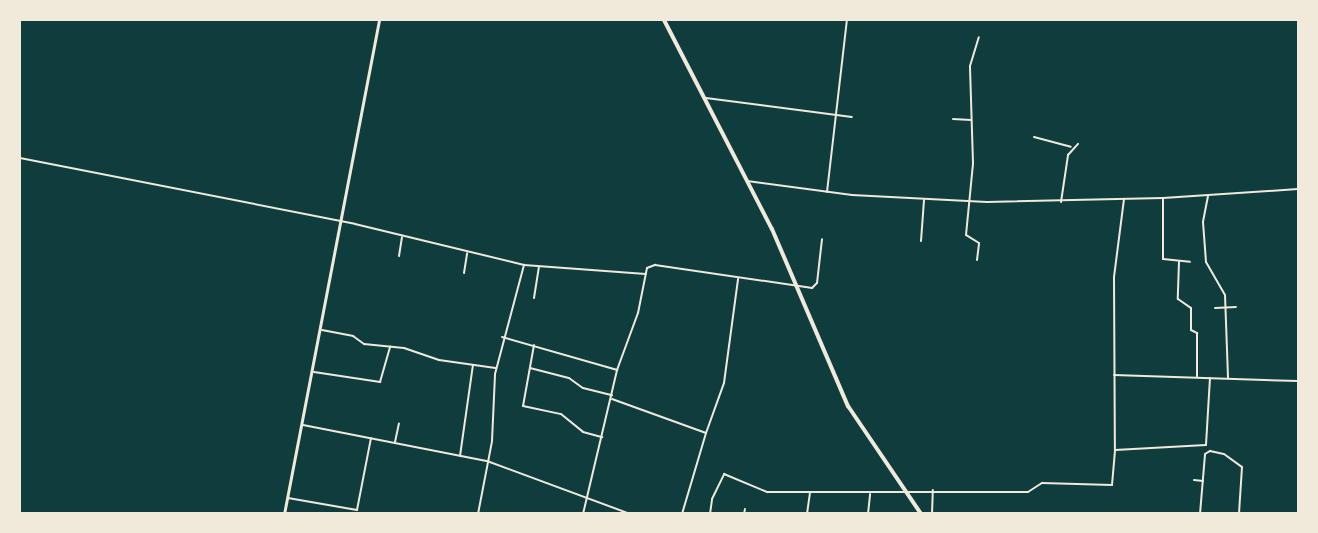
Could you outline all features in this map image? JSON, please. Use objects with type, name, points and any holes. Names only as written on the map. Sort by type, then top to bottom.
[{"type":"highway","points":[[664,20],[747,181],[853,414],[921,513]]},
{"type":"street","points":[[284,513],[314,372],[379,20]]},
{"type":"street","points":[[826,192],[833,113],[847,20]]},
{"type":"street","points":[[977,260],[979,243],[967,237],[972,120],[970,66],[979,37]]},
{"type":"street","points":[[703,98],[852,117]]},
{"type":"street","points":[[953,119],[972,120]]},
{"type":"street","points":[[1034,137],[1072,147],[1077,144]]},
{"type":"street","points":[[1061,202],[1072,147]]},
{"type":"street","points":[[20,158],[341,222],[467,254],[524,265],[646,274]]},
{"type":"street","points":[[747,181],[826,192],[924,200],[969,201],[1061,202],[1299,189]]},
{"type":"street","points":[[1208,195],[1203,222],[1206,262],[1224,293],[1228,378]]},
{"type":"street","points":[[1163,198],[1163,259],[1190,262]]},
{"type":"street","points":[[710,513],[712,499],[724,474],[767,492],[870,494],[933,490],[1028,492],[1042,483],[1112,485],[1115,450],[1114,277],[1124,199]]},
{"type":"street","points":[[921,241],[924,200]]},
{"type":"street","points":[[399,256],[402,237]]},
{"type":"street","points":[[583,513],[617,370],[638,313],[649,266],[656,265],[738,279],[816,285],[822,238]]},
{"type":"street","points":[[464,273],[467,254]]},
{"type":"street","points":[[1179,262],[1179,299],[1191,308],[1191,330],[1197,333],[1197,377]]},
{"type":"street","points":[[478,513],[487,461],[496,369],[502,337],[524,265]]},
{"type":"street","points":[[534,298],[539,267]]},
{"type":"street","points":[[682,513],[723,383],[738,279]]},
{"type":"street","points":[[1215,308],[1236,307]]},
{"type":"street","points":[[322,330],[353,336],[364,344],[390,346],[496,369]]},
{"type":"street","points":[[502,337],[617,370]]},
{"type":"street","points":[[534,345],[524,406],[561,414],[583,432],[602,437]]},
{"type":"street","points":[[314,372],[381,382],[390,346]]},
{"type":"street","points":[[460,456],[474,365]]},
{"type":"street","points":[[530,368],[706,433]]},
{"type":"street","points":[[1114,375],[1299,381]]},
{"type":"street","points":[[1115,450],[1201,446],[1207,443],[1210,378]]},
{"type":"street","points":[[395,442],[399,423]]},
{"type":"street","points":[[303,425],[487,461],[630,513]]},
{"type":"street","points":[[288,498],[345,509],[358,508],[372,438]]},
{"type":"street","points":[[1200,513],[1205,481],[1205,452],[1201,446]]},
{"type":"street","points":[[1205,452],[1221,453],[1242,467],[1239,513]]},
{"type":"street","points":[[1194,480],[1205,481]]},
{"type":"street","points":[[932,513],[933,490]]},
{"type":"street","points":[[807,513],[810,493]]},
{"type":"street","points":[[868,513],[870,494]]},
{"type":"street","points":[[343,513],[345,509]]},
{"type":"street","points":[[744,513],[745,509]]}]
